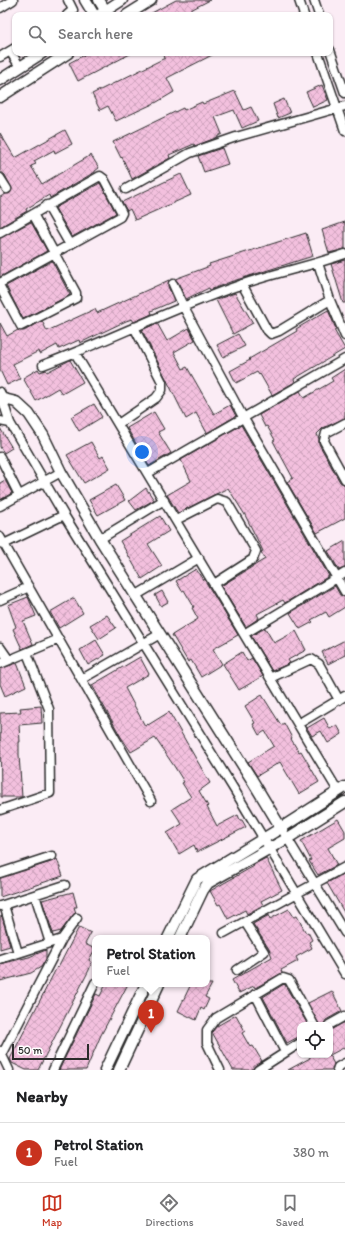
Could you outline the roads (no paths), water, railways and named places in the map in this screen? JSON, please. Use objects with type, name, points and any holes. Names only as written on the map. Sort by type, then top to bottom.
[{"type":"street","points":[[0,8],[13,0]]},
{"type":"street","points":[[68,0],[73,10],[71,12]]},
{"type":"street","points":[[85,0],[92,12]]},
{"type":"street","points":[[98,0],[104,12]]},
{"type":"street","points":[[105,12],[122,0]]},
{"type":"street","points":[[133,12],[151,0]]},
{"type":"street","points":[[299,0],[303,12]]},
{"type":"street","points":[[314,0],[318,12]]},
{"type":"street","points":[[0,57],[12,50]]},
{"type":"street","points":[[16,56],[20,67]]},
{"type":"street","points":[[0,80],[37,56]]},
{"type":"street","points":[[0,96],[63,56]]},
{"type":"street","points":[[319,56],[341,107],[345,131]]},
{"type":"street","points":[[333,56],[342,77],[345,94]]},
{"type":"street","points":[[126,189],[190,153],[236,137],[341,107]]},
{"type":"street","points":[[0,233],[97,176],[104,179],[122,215],[0,283]]},
{"type":"street","points":[[0,178],[7,189]]},
{"type":"street","points":[[47,205],[70,245]]},
{"type":"street","points":[[0,287],[21,326],[76,298],[76,293],[33,214]]},
{"type":"street","points":[[43,365],[76,353],[183,306],[242,284],[345,254]]},
{"type":"street","points":[[318,263],[330,300],[345,336]]},
{"type":"street","points":[[173,284],[183,306],[243,417],[345,592]]},
{"type":"street","points":[[242,284],[267,330],[271,334],[279,331],[330,300]]},
{"type":"street","points":[[118,424],[156,398],[162,390],[162,382],[134,327]]},
{"type":"street","points":[[76,353],[298,724],[342,789],[196,880],[169,935]]},
{"type":"street","points":[[148,473],[345,359]]},
{"type":"street","points":[[1,396],[10,423],[44,482],[235,791],[345,974]]},
{"type":"street","points":[[1,396],[16,402],[28,414],[43,434],[61,472],[100,539],[252,780],[345,933]]},
{"type":"street","points":[[0,422],[10,423]]},
{"type":"street","points":[[345,423],[326,433],[324,441],[345,479]]},
{"type":"street","points":[[0,457],[19,495]]},
{"type":"street","points":[[0,506],[61,472]]},
{"type":"street","points":[[100,539],[164,500]]},
{"type":"street","points":[[176,520],[217,500],[227,502],[256,551],[252,559],[214,584]]},
{"type":"street","points":[[64,515],[1,541],[29,587],[151,801]]},
{"type":"street","points":[[135,596],[198,558]]},
{"type":"street","points":[[244,634],[345,573]]},
{"type":"street","points":[[0,600],[29,587]]},
{"type":"street","points":[[82,679],[144,645],[160,634]]},
{"type":"street","points":[[0,664],[59,639]]},
{"type":"street","points":[[0,647],[9,660]]},
{"type":"street","points":[[0,810],[50,793],[49,709],[27,653]]},
{"type":"street","points":[[270,678],[311,659],[319,664],[342,698],[298,724]]},
{"type":"street","points":[[181,935],[203,890],[208,883],[288,838],[345,802]]},
{"type":"street","points":[[0,873],[52,856]]},
{"type":"street","points":[[224,933],[345,867]]},
{"type":"street","points":[[18,953],[2,906],[66,885]]},
{"type":"street","points":[[35,895],[50,943]]},
{"type":"street","points":[[9,1070],[1,1053],[62,939],[77,918]]},
{"type":"street","points":[[237,970],[264,952],[245,922]]},
{"type":"street","points":[[0,959],[62,939]]},
{"type":"street","points":[[220,1070],[207,1043],[207,1030],[216,1018],[283,978],[289,980],[312,1022]]},
{"type":"street","points":[[53,1070],[93,987]]},
{"type":"street","points":[[105,1070],[145,987]]},
{"type":"street","points":[[119,1070],[158,987]]},
{"type":"street","points":[[255,994],[285,1052]]},
{"type":"street","points":[[137,1003],[148,1009]]},
{"type":"street","points":[[333,1023],[345,1016]]},
{"type":"street","points":[[258,1070],[297,1045]]},
{"type":"street","points":[[337,1070],[338,1067],[345,1063]]},
{"type":"place","name":"Petrol Station","points":[[151,1033]]}]
